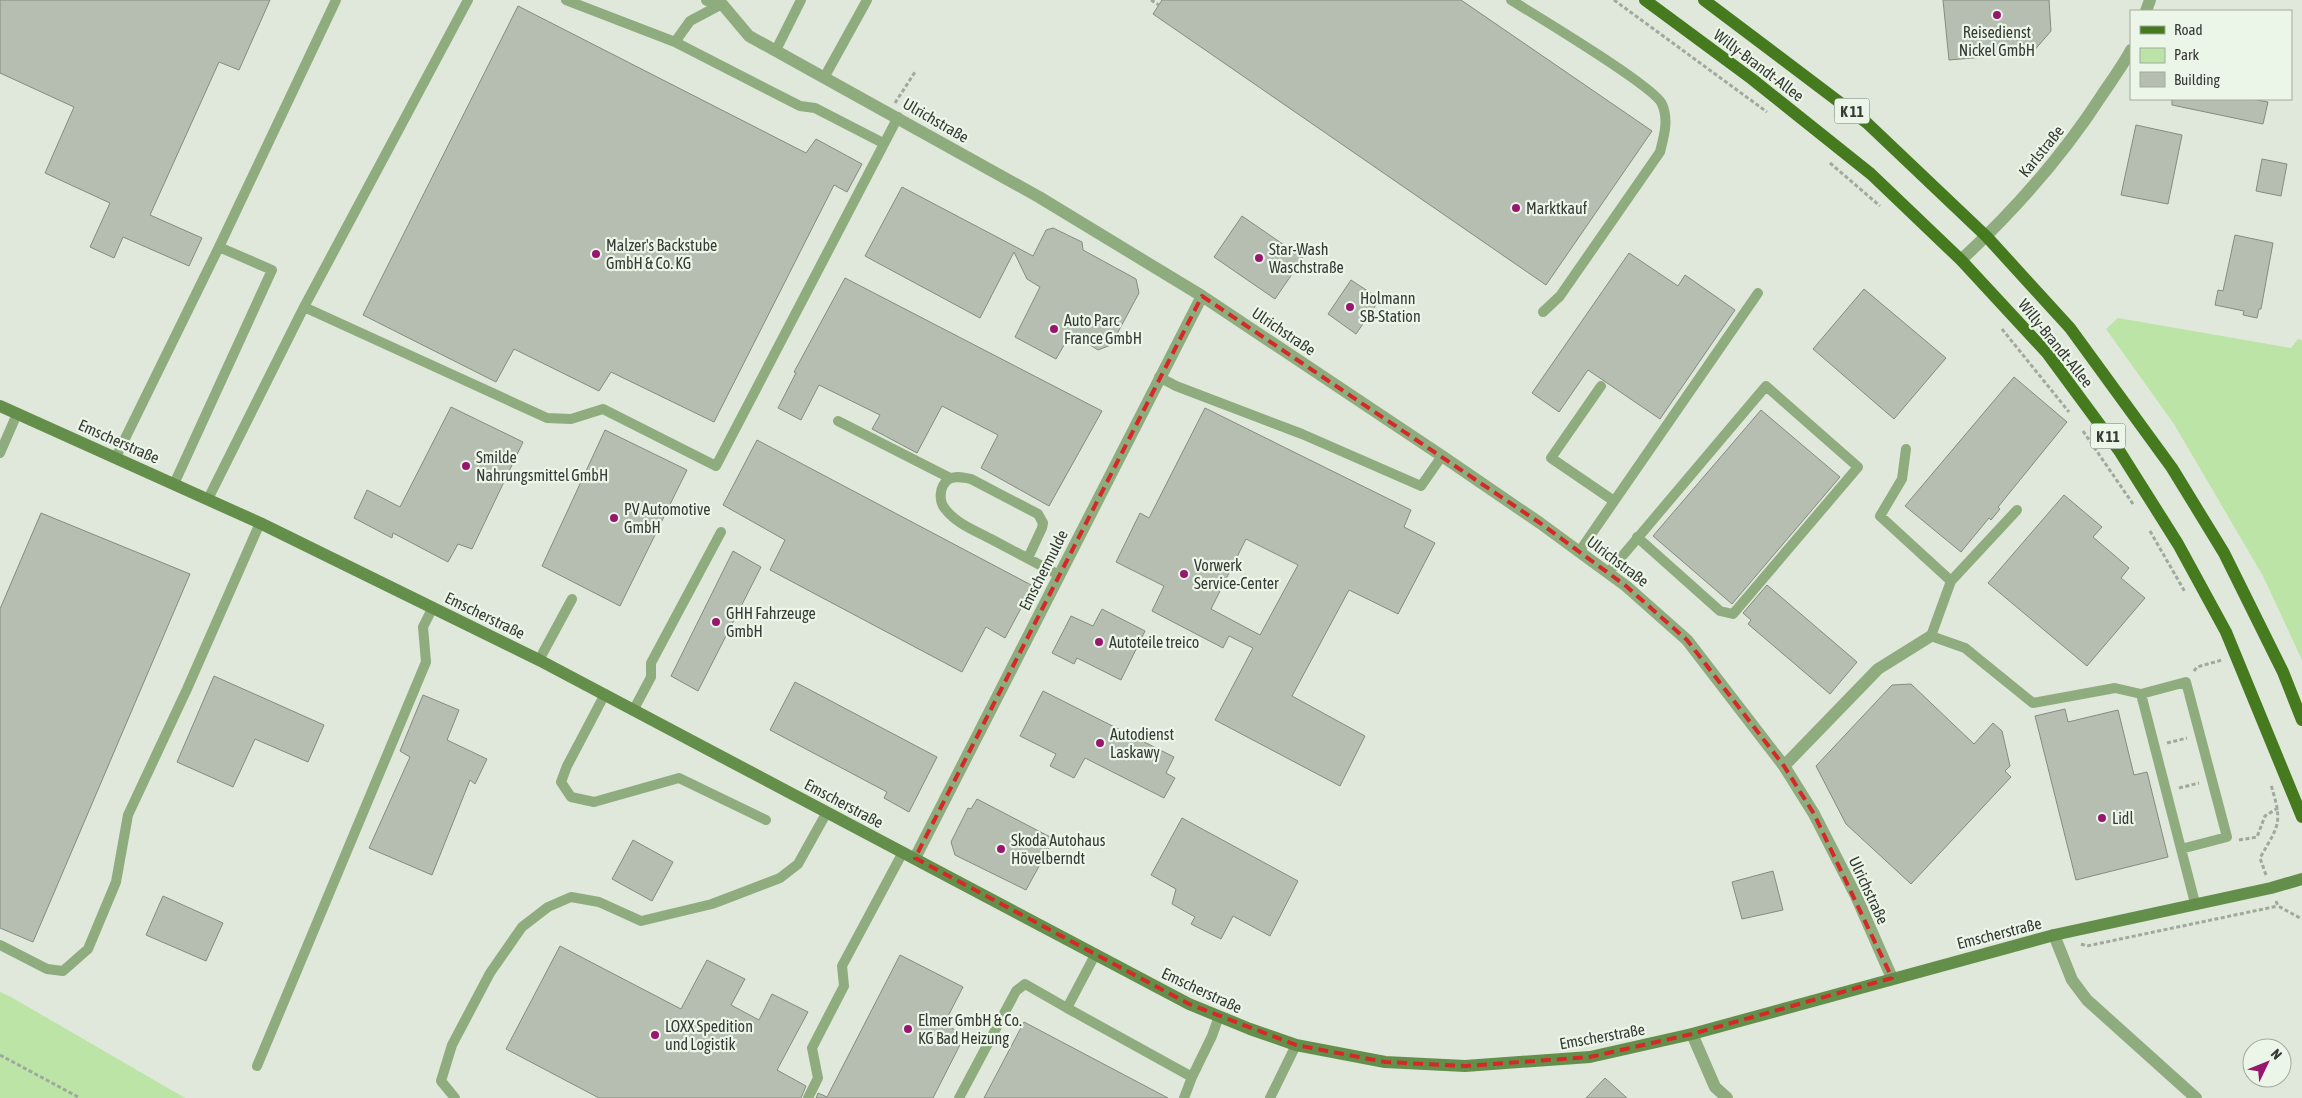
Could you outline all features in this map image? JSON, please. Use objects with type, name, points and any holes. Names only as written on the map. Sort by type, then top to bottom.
[{"type":"main road","name":"Willy-Brandt-Allee","points":[[1645,0],[1752,79],[1871,174],[1961,260],[2005,306],[2052,361],[2120,452],[2178,544],[2226,632],[2302,817]]},
{"type":"main road","name":"Willy-Brandt-Allee","points":[[1704,0],[1867,122],[1986,237],[2070,328],[2172,468],[2224,552],[2283,672],[2302,720]]},
{"type":"street","points":[[707,0],[722,4]]},
{"type":"street","name":"Ulrichstraße","points":[[722,4],[749,36],[825,76],[1039,197],[1202,296],[1442,456],[1608,573],[1688,640],[1784,766],[1814,814],[1851,888],[1892,978]]},
{"type":"street","name":"Karlstraße","points":[[1961,260],[2013,211],[2055,162],[2080,129],[2130,52]]},
{"type":"street","name":"Emschermulde","points":[[915,858],[1202,296]]},
{"type":"street","name":"Emscherstraße","points":[[0,406],[260,523],[433,607],[634,709],[1189,1004],[1296,1045],[1385,1062],[1465,1066],[1590,1057],[1692,1034],[2054,935],[2271,888],[2302,879]]},
{"type":"street","points":[[1784,766],[1878,670],[1931,636]]},
{"type":"street","name":"Emscherstraße","points":[[2054,935],[2072,980],[2086,1000],[2196,1098]]},
{"type":"street","points":[[1692,1034],[1715,1087],[1727,1098]]},
{"type":"lane","points":[[116,457],[219,247],[336,0]]},
{"type":"lane","points":[[208,499],[304,307],[468,0]]},
{"type":"lane","points":[[566,0],[675,42],[800,106],[816,108],[883,143]]},
{"type":"lane","points":[[776,50],[800,0]]},
{"type":"lane","points":[[825,76],[867,0]]},
{"type":"lane","points":[[1511,0],[1634,79],[1662,102],[1666,126],[1660,152],[1560,296],[1543,312]]},
{"type":"lane","points":[[675,42],[690,22],[722,4]]},
{"type":"lane","points":[[304,307],[547,418],[571,419],[603,409],[716,466],[883,143],[893,115]]},
{"type":"lane","points":[[174,484],[272,270],[219,247]]},
{"type":"lane","points":[[1579,552],[1758,293]]},
{"type":"lane","points":[[1159,377],[1176,386],[1302,434],[1421,486],[1442,456]]},
{"type":"lane","points":[[1601,386],[1552,458],[1614,501]]},
{"type":"lane","points":[[1608,573],[1637,537],[1766,386],[1858,467],[1733,614],[1720,611],[1637,537]]},
{"type":"lane","points":[[0,453],[17,414]]},
{"type":"lane","points":[[838,420],[950,478],[959,476],[971,479],[1038,514],[1043,523],[1042,528],[1028,558]]},
{"type":"lane","points":[[1906,449],[1902,479],[1880,516],[1951,581]]},
{"type":"lane","points":[[950,478],[940,492],[942,503],[946,510],[960,522],[1059,574]]},
{"type":"lane","points":[[2017,510],[1951,581],[1931,636],[1965,648],[2033,703],[2115,688],[2141,694],[2186,682],[2227,836],[2181,849]]},
{"type":"lane","points":[[0,945],[47,969],[63,971],[88,949],[116,882],[128,815],[187,689],[260,523]]},
{"type":"lane","points":[[634,709],[651,677],[651,663],[722,532]]},
{"type":"lane","points":[[539,660],[572,598]]},
{"type":"lane","points":[[257,1066],[426,662],[423,627],[433,607]]},
{"type":"lane","points":[[605,694],[567,766],[561,782],[571,796],[594,802],[679,778],[766,820]]},
{"type":"lane","points":[[2141,694],[2196,903]]},
{"type":"lane","points":[[455,1098],[441,1081],[452,1045],[490,973],[522,927],[548,907],[571,897],[599,902],[641,921],[712,904],[780,878],[798,864],[827,812]]},
{"type":"lane","points":[[808,1098],[818,1078],[812,1048],[844,986],[842,966],[903,852]]},
{"type":"lane","points":[[1067,1008],[1095,954]]},
{"type":"lane","points":[[959,1098],[1016,991],[1025,984],[1192,1076]]},
{"type":"lane","points":[[1184,1098],[1219,1016]]},
{"type":"lane","points":[[1270,1098],[1296,1045]]},
{"type":"path","points":[[1151,0],[1159,5]]},
{"type":"path","points":[[1614,0],[1774,117]]},
{"type":"path","points":[[893,115],[915,72]]},
{"type":"path","points":[[1825,159],[1883,208]]},
{"type":"path","points":[[1996,322],[2072,415]]},
{"type":"path","points":[[2083,430],[2138,511]]},
{"type":"path","points":[[2148,528],[2186,594]]},
{"type":"path","points":[[2218,652],[2226,668]]},
{"type":"path","points":[[2186,682],[2197,667],[2222,660]]},
{"type":"path","points":[[2154,746],[2200,734]]},
{"type":"path","points":[[2166,791],[2212,779]]},
{"type":"path","points":[[2270,781],[2278,808],[2279,820],[2260,858],[2278,906]]},
{"type":"path","points":[[2227,836],[2242,841],[2257,837],[2266,816],[2278,808]]},
{"type":"path","points":[[2079,944],[2087,946],[2278,906],[2302,919]]},
{"type":"path","points":[[0,1055],[80,1098]]},
{"type":"highlighted area","points":[[1202,296],[1540,523],[1626,586],[1687,640],[1784,766],[1814,814],[1892,978],[1692,1034],[1590,1057],[1465,1066],[1385,1062],[1296,1045],[1189,1004],[915,858]]},
{"type":"green space","points":[[2118,318],[2291,348],[2298,339],[2302,340],[2302,660],[2263,576],[2174,424],[2106,329]]},
{"type":"green space","points":[[0,992],[11,997],[185,1098],[0,1098]]},
{"type":"building","points":[[0,0],[270,0],[239,70],[219,62],[150,215],[202,238],[189,266],[123,237],[114,258],[90,247],[110,203],[45,173],[74,107],[0,73]]},
{"type":"building","name":"Marktkauf","points":[[1162,0],[1461,0],[1652,131],[1546,285],[1153,14]]},
{"type":"building","name":"Reisedienst Nickel GmbH","points":[[1943,0],[2049,0],[2051,31],[2032,53],[1949,60]]},
{"type":"building","name":"Malzer's Backstube GmbH & Co. KG","points":[[518,6],[806,153],[816,139],[862,164],[847,192],[834,185],[714,422],[611,372],[599,391],[514,349],[496,382],[363,315]]},
{"type":"building","points":[[2172,100],[2257,100],[2268,102],[2263,124],[2172,105]]},
{"type":"building","points":[[2136,125],[2182,135],[2168,204],[2121,195]]},
{"type":"building","points":[[2262,159],[2287,164],[2281,196],[2256,191]]},
{"type":"building","points":[[902,187],[1033,256],[1046,230],[1053,228],[1082,242],[1083,250],[1136,279],[1139,293],[1111,345],[1098,350],[1071,333],[1056,359],[1015,337],[1040,287],[1027,279],[1014,252],[980,318],[865,256]]},
{"type":"building","name":"Star-Wash Waschstraße","points":[[1242,216],[1303,258],[1275,299],[1214,257]]},
{"type":"building","points":[[2235,235],[2273,243],[2261,309],[2259,309],[2257,318],[2243,315],[2244,311],[2215,305],[2218,290],[2223,291]]},
{"type":"building","points":[[1629,253],[1678,286],[1685,275],[1735,310],[1660,419],[1588,370],[1559,412],[1532,393]]},
{"type":"building","points":[[845,278],[1102,411],[1049,506],[981,468],[998,435],[942,406],[917,453],[872,429],[880,415],[819,385],[801,420],[778,408],[796,373],[794,372]]},
{"type":"building","points":[[1351,280],[1380,299],[1356,334],[1328,314]]},
{"type":"building","points":[[1864,289],[1946,358],[1894,419],[1813,349]]},
{"type":"building","points":[[2014,377],[2067,422],[1998,507],[2000,509],[1991,520],[1989,518],[1961,552],[1905,506]]},
{"type":"building","name":"Smilde Nahrungsmittel GmbH","points":[[451,407],[523,442],[472,549],[458,544],[448,562],[393,533],[392,538],[354,518],[367,490],[400,507]]},
{"type":"building","points":[[1205,408],[1411,510],[1404,527],[1435,543],[1398,614],[1349,590],[1292,696],[1365,736],[1340,786],[1215,720],[1253,648],[1229,636],[1223,648],[1152,611],[1164,586],[1116,562],[1140,513],[1149,518]],"holes":[[[1246,539],[1298,565],[1260,635],[1211,609]]]},
{"type":"building","points":[[1761,410],[1840,477],[1732,604],[1653,536]]},
{"type":"building","name":"PV Automotive GmbH","points":[[605,430],[687,470],[620,606],[542,566]]},
{"type":"building","points":[[757,440],[1033,586],[1005,638],[986,627],[962,672],[770,570],[785,540],[723,505]]},
{"type":"building","points":[[2064,495],[2102,527],[2093,537],[2129,568],[2121,578],[2145,598],[2087,666],[1988,583]]},
{"type":"building","points":[[41,513],[190,574],[33,942],[0,928],[0,609]]},
{"type":"building","name":"GHH Fahrzeuge GmbH","points":[[733,551],[761,567],[698,691],[671,676]]},
{"type":"building","points":[[1767,585],[1857,662],[1830,694],[1748,624],[1751,620],[1743,613]]},
{"type":"building","name":"Autoteile treico","points":[[1102,609],[1145,631],[1121,680],[1077,658],[1074,664],[1052,653],[1071,616],[1093,626]]},
{"type":"building","points":[[214,676],[324,725],[308,762],[255,739],[233,787],[177,762]]},
{"type":"building","points":[[795,682],[937,757],[909,812],[884,798],[887,792],[770,730]]},
{"type":"building","points":[[1911,684],[1974,744],[1993,723],[2002,731],[2010,766],[2005,771],[2011,777],[1911,884],[1846,824],[1816,766],[1892,685]]},
{"type":"building","name":"Autodienst Laskawy","points":[[1043,691],[1174,757],[1166,773],[1175,778],[1164,798],[1085,758],[1074,778],[1050,766],[1056,754],[1020,736]]},
{"type":"building","points":[[423,695],[459,710],[447,740],[487,759],[475,784],[470,780],[432,875],[369,848],[410,757],[400,751]]},
{"type":"building","name":"Lidl","points":[[2065,709],[2068,722],[2118,710],[2134,775],[2147,772],[2168,857],[2076,880],[2035,716]]},
{"type":"building","name":"Skoda Autohaus Hövelberndt","points":[[977,799],[1054,839],[1026,890],[955,855],[951,842],[968,808],[971,809]]},
{"type":"building","points":[[1182,818],[1298,881],[1270,936],[1233,916],[1221,939],[1191,924],[1195,917],[1172,904],[1176,889],[1151,875]]},
{"type":"building","points":[[633,840],[673,862],[652,901],[612,879]]},
{"type":"building","points":[[1773,871],[1783,910],[1742,919],[1732,882]]},
{"type":"building","points":[[163,896],[223,923],[206,961],[146,935]]},
{"type":"building","name":"LOXX Spedition und Logistik","points":[[560,946],[681,1009],[707,960],[745,979],[731,1005],[759,1020],[772,994],[808,1012],[777,1070],[806,1086],[801,1098],[599,1098],[506,1049]]},
{"type":"building","name":"Elmer GmbH & Co. KG Bad Heizung","points":[[900,955],[963,987],[944,1024],[965,1035],[933,1098],[816,1098],[818,1093],[827,1097]]},
{"type":"building","points":[[1024,1022],[1168,1098],[984,1098]]},
{"type":"building","points":[[1605,1078],[1627,1098],[1586,1098]]},
{"type":"place","name":"Reisedienst Nickel GmbH","points":[[1997,15]]},
{"type":"place","name":"Marktkauf","points":[[1516,208]]},
{"type":"place","name":"Malzer's Backstube GmbH & Co. KG","points":[[596,254]]},
{"type":"place","name":"Star-Wash Waschstraße","points":[[1259,258]]},
{"type":"place","name":"Holmann SB-Station","points":[[1350,307]]},
{"type":"place","name":"Auto Parc France GmbH","points":[[1054,329]]},
{"type":"place","name":"Smilde Nahrungsmittel GmbH","points":[[466,466]]},
{"type":"place","name":"PV Automotive GmbH","points":[[614,518]]},
{"type":"place","name":"Vorwerk Service-Center","points":[[1184,574]]},
{"type":"place","name":"GHH Fahrzeuge GmbH","points":[[716,622]]},
{"type":"place","name":"Autoteile treico","points":[[1099,642]]},
{"type":"place","name":"Autodienst Laskawy","points":[[1100,743]]},
{"type":"place","name":"Lidl","points":[[2102,818]]},
{"type":"place","name":"Skoda Autohaus Hövelberndt","points":[[1001,849]]},
{"type":"place","name":"Elmer GmbH & Co. KG Bad Heizung","points":[[908,1029]]},
{"type":"place","name":"LOXX Spedition und Logistik","points":[[655,1035]]}]
